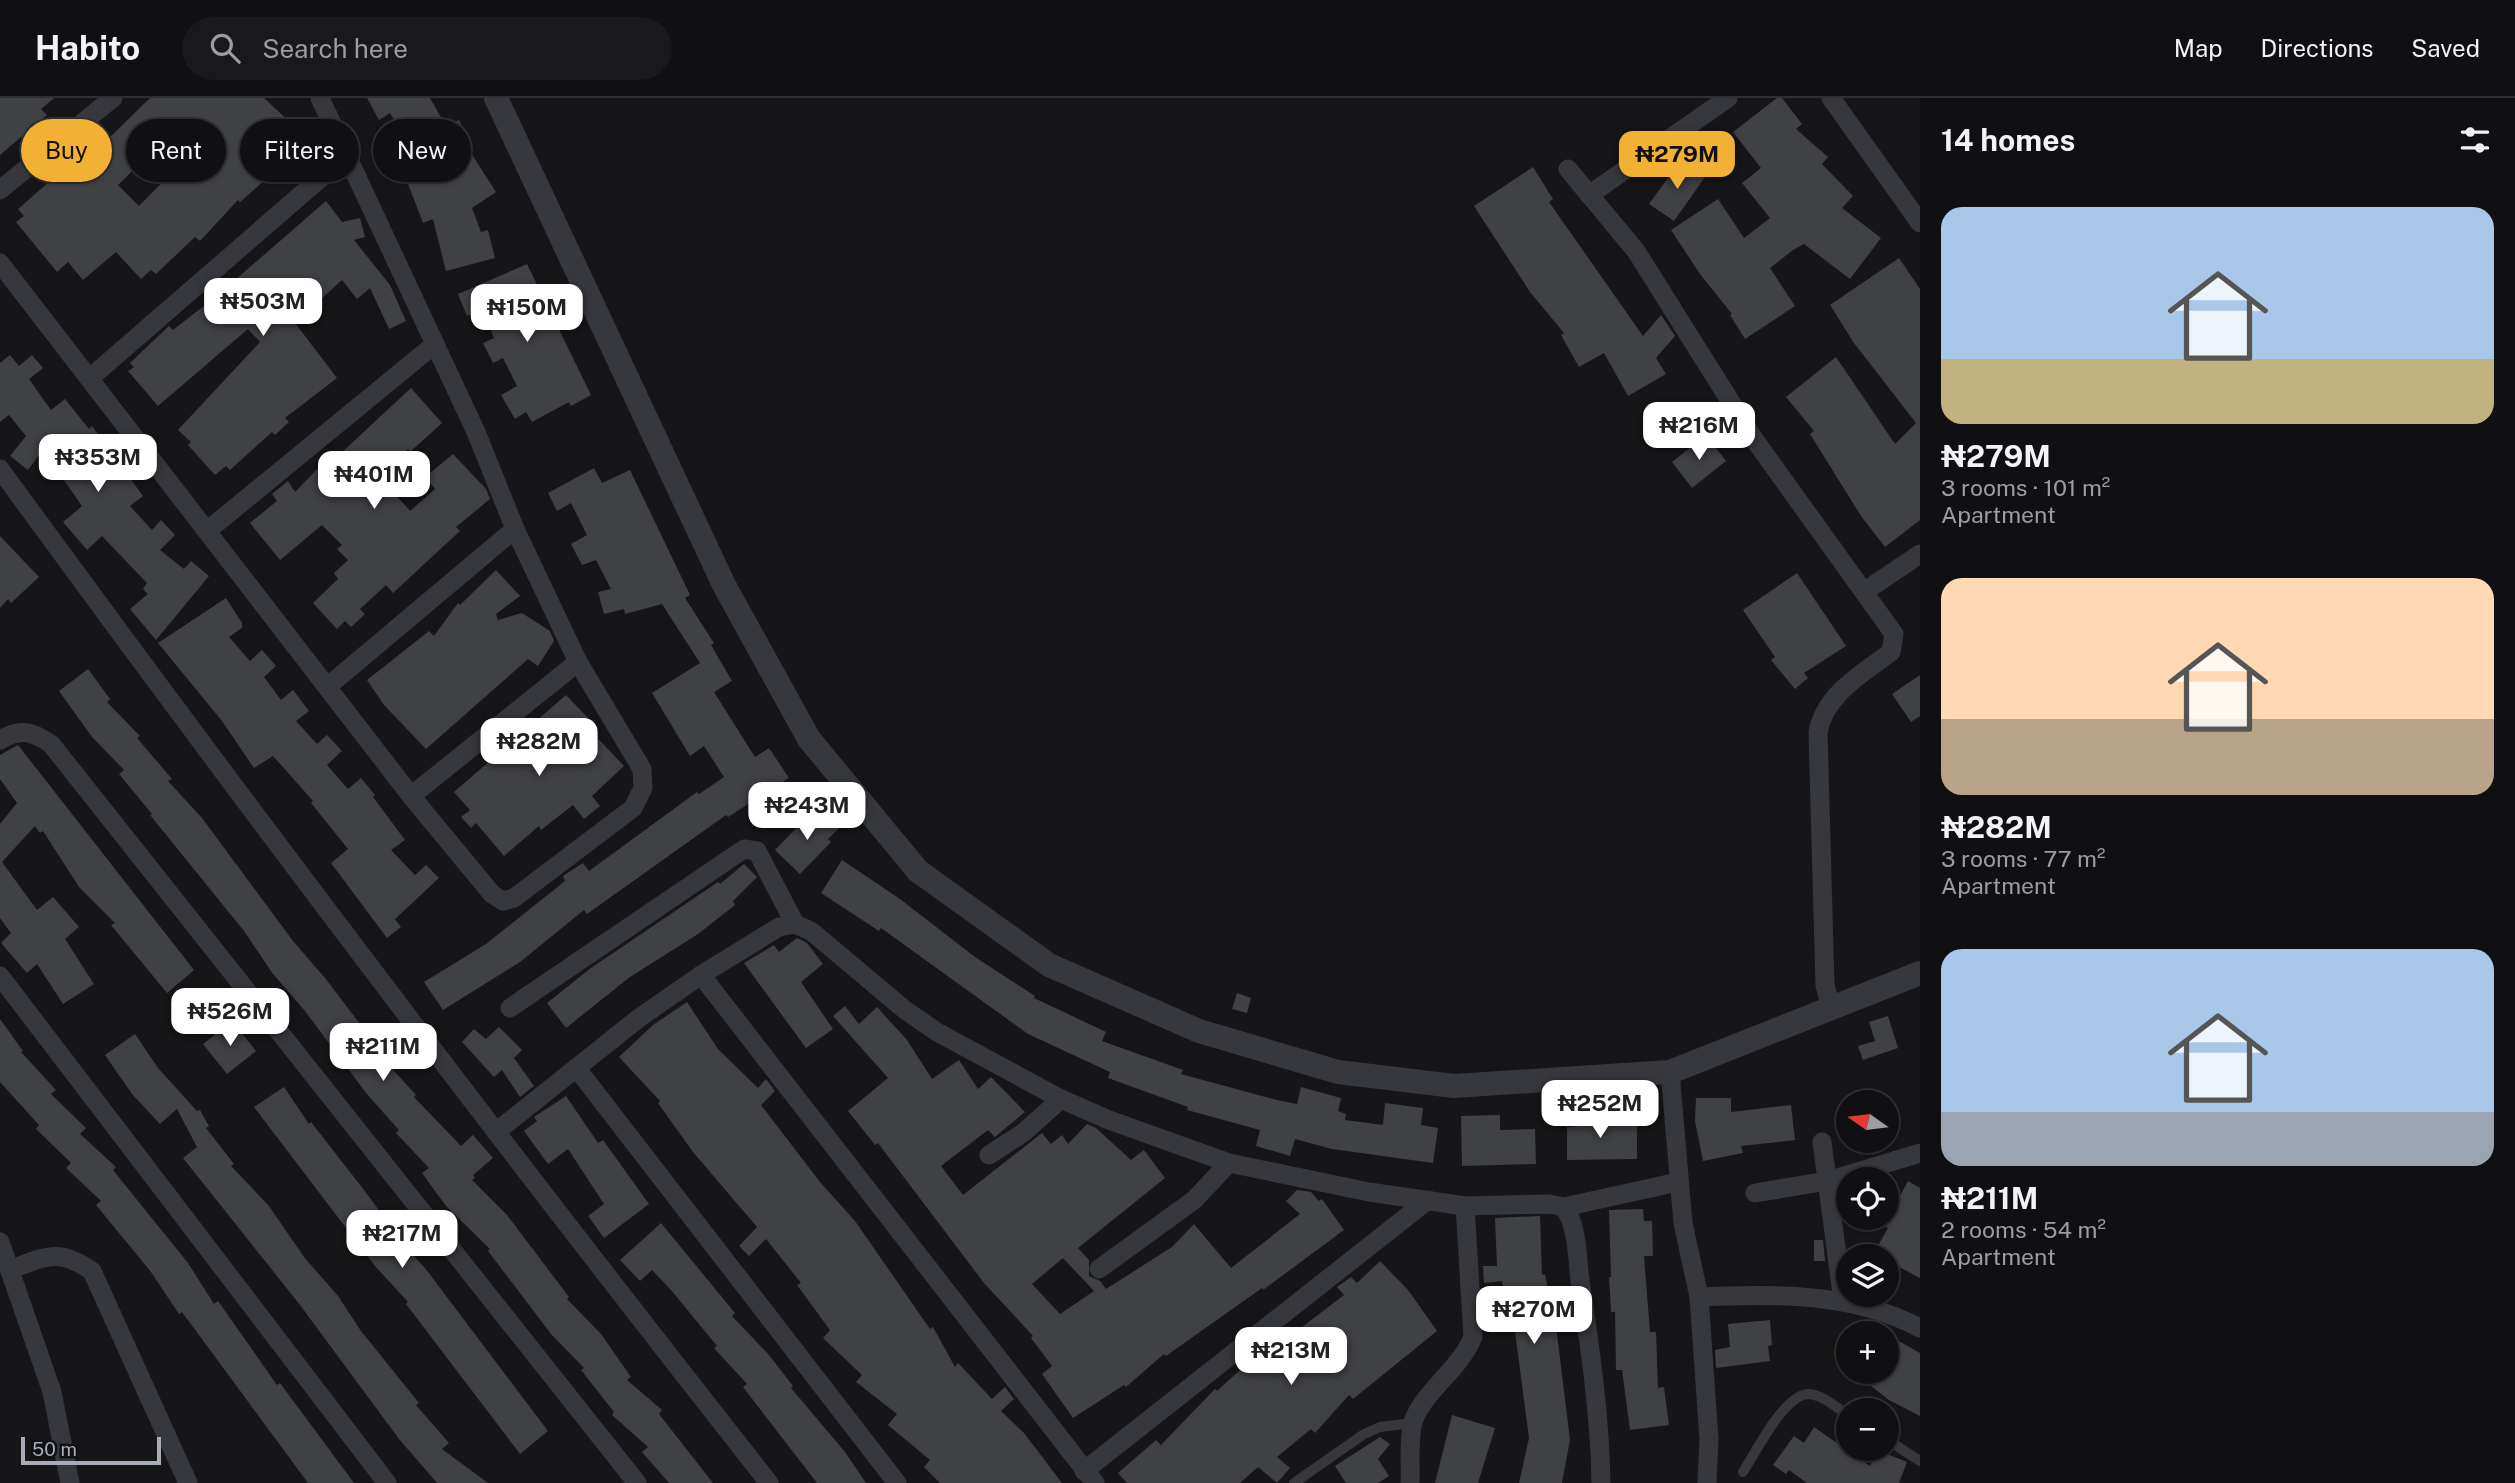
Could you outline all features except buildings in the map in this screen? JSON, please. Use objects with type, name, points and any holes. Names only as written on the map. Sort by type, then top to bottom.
[{"type":"street","points":[[0,190],[113,98]]},
{"type":"street","points":[[320,98],[330,119]]},
{"type":"street","points":[[496,98],[724,585],[809,739],[918,871],[1049,965],[1199,1031],[1338,1072],[1454,1086],[1670,1072],[1920,973]]},
{"type":"street","points":[[1589,195],[1728,98]]},
{"type":"street","points":[[1831,98],[1920,223]]},
{"type":"street","points":[[1568,169],[1636,251],[1754,439],[1891,628],[1894,644],[1891,652],[1829,702],[1821,716],[1818,732],[1825,985],[1831,1008]]},
{"type":"street","points":[[0,263],[411,796],[492,894],[503,901],[514,898],[633,808],[643,788],[642,769],[578,662],[515,529],[435,344],[359,181]]},
{"type":"street","points":[[90,378],[316,182]]},
{"type":"street","points":[[207,531],[435,344]]},
{"type":"street","points":[[0,469],[121,635],[496,1132],[769,1483]]},
{"type":"street","points":[[327,687],[515,529]]},
{"type":"street","points":[[1864,591],[1920,554]]},
{"type":"street","points":[[411,796],[578,662]]},
{"type":"street","points":[[0,740],[14,732],[34,733],[51,744],[637,1483]]},
{"type":"street","points":[[510,1008],[744,849],[757,851],[795,924]]},
{"type":"street","points":[[496,1132],[578,1070],[639,1018],[701,975],[779,927],[795,924],[811,931],[905,1010],[937,1032],[1061,1098],[1109,1120],[1229,1163],[1465,1206],[1549,1204],[1564,1208],[1678,1182]]},
{"type":"street","points":[[701,975],[1090,1477],[1428,1200]]},
{"type":"street","points":[[0,976],[387,1483]]},
{"type":"street","points":[[578,1070],[897,1483]]},
{"type":"street","points":[[1670,1072],[1678,1182],[1699,1297],[1709,1439],[1707,1483]]},
{"type":"street","points":[[989,1155],[1023,1133],[1061,1098]]},
{"type":"street","points":[[1822,1142],[1836,1248]]},
{"type":"street","points":[[1755,1193],[1827,1181],[1920,1153]]},
{"type":"street","points":[[1099,1269],[1194,1200],[1229,1163]]},
{"type":"street","points":[[1410,1483],[1413,1423],[1419,1411],[1467,1354],[1473,1337],[1465,1206]]},
{"type":"street","points":[[1564,1208],[1572,1226],[1588,1338],[1600,1432],[1601,1483]]},
{"type":"street","points":[[0,1242],[12,1269],[52,1392],[70,1483]]},
{"type":"street","points":[[12,1269],[48,1255],[71,1256],[92,1270],[188,1483]]},
{"type":"street","points":[[1699,1297],[1769,1294],[1836,1300]]},
{"type":"street","points":[[1871,1307],[1920,1328]]},
{"type":"lane","points":[[1743,1472],[1795,1397],[1810,1394],[1836,1407]]},
{"type":"lane","points":[[1294,1483],[1364,1434],[1380,1427],[1413,1423]]},
{"type":"lane","points":[[1899,1447],[1920,1461]]}]
